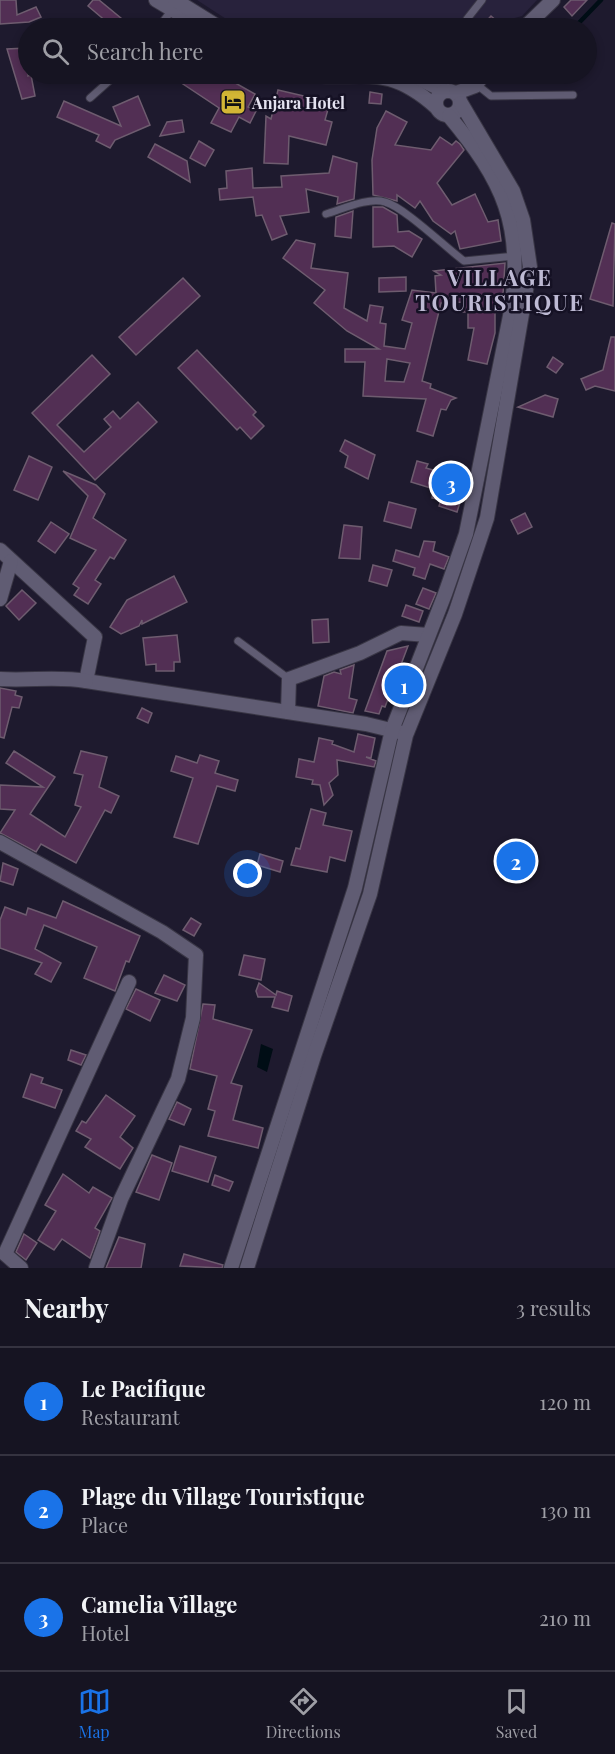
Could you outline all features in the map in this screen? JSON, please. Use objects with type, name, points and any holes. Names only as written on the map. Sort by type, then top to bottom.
[{"type":"street","points":[[156,0],[174,5],[200,18]]},
{"type":"street","points":[[534,18],[553,0]]},
{"type":"street","points":[[174,5],[190,18]]},
{"type":"street","points":[[231,1268],[356,888],[392,729],[445,594],[472,510],[511,311],[516,277],[516,256],[505,204],[496,180],[480,155],[449,116],[440,112],[416,89],[405,84]]},
{"type":"street","points":[[247,1268],[376,873],[406,735],[455,614],[487,518],[530,267],[523,220],[513,191],[454,96],[430,84]]},
{"type":"street","points":[[436,107],[436,99],[454,96],[470,84]]},
{"type":"street","points":[[449,116],[456,112],[454,96]]},
{"type":"street","points":[[0,550],[95,637],[86,681]]},
{"type":"street","points":[[0,599],[11,561]]},
{"type":"street","points":[[288,712],[289,679],[360,653],[401,633],[428,635]]},
{"type":"street","points":[[0,679],[26,681],[60,677],[392,729],[406,735]]},
{"type":"street","points":[[0,842],[162,932],[196,955],[193,1018],[178,1079],[121,1200],[96,1268]]},
{"type":"street","points":[[21,1268],[5,1254],[129,982]]},
{"type":"lane","points":[[468,18],[482,0]]},
{"type":"lane","points":[[165,18],[174,5]]},
{"type":"lane","points":[[90,98],[106,84]]},
{"type":"lane","points":[[480,84],[491,96],[573,95]]},
{"type":"lane","points":[[326,214],[366,202],[385,201],[406,213],[464,261],[516,256]]},
{"type":"lane","points":[[238,641],[289,679]]},
{"type":"lane","points":[[264,1166],[278,1172]]},
{"type":"shaded area","points":[[197,0],[537,0],[522,16],[514,18],[225,18]]},
{"type":"shaded area","points":[[261,1044],[273,1049],[267,1072],[257,1067]]},
{"type":"building","points":[[0,0],[16,0],[17,15],[36,7],[41,17],[18,18],[18,23],[0,24]]},
{"type":"building","points":[[93,0],[99,0],[121,18],[102,18],[88,6]]},
{"type":"building","points":[[571,0],[587,0],[572,16],[564,7]]},
{"type":"building","points":[[18,48],[18,84],[33,84],[35,96],[22,99],[7,49]]},
{"type":"building","points":[[183,84],[237,84],[255,94],[248,107],[256,111],[250,123],[239,117],[231,132],[211,123],[219,108]]},
{"type":"building","points":[[278,90],[330,102],[325,120],[332,122],[326,145],[289,136],[288,164],[264,163],[266,116],[271,119]]},
{"type":"building","points":[[370,92],[382,94],[381,104],[369,103]]},
{"type":"building","points":[[138,96],[150,125],[115,140],[110,148],[96,141],[99,135],[57,117],[64,101],[121,126],[113,107]]},
{"type":"building","points":[[386,111],[407,122],[395,145],[431,150],[440,137],[452,145],[456,141],[460,144],[464,150],[437,183],[452,205],[475,194],[488,222],[498,220],[501,241],[460,249],[455,231],[451,234],[433,221],[420,201],[415,208],[397,195],[397,201],[373,195],[372,160],[377,128]]},
{"type":"building","points":[[182,120],[184,132],[160,136],[167,122]]},
{"type":"building","points":[[199,141],[214,150],[205,166],[190,158]]},
{"type":"building","points":[[155,144],[187,161],[190,182],[148,157]]},
{"type":"building","points":[[333,156],[357,163],[354,199],[337,204],[338,197],[306,189],[309,212],[280,216],[287,234],[272,240],[262,215],[256,216],[253,197],[220,200],[219,189],[227,188],[226,171],[252,168],[253,188],[282,187],[281,176],[329,173]]},
{"type":"building","points":[[373,207],[383,207],[397,215],[398,232],[409,231],[422,239],[412,257],[394,246],[373,247]]},
{"type":"building","points":[[353,211],[351,238],[335,236],[336,217]]},
{"type":"building","points":[[612,223],[615,224],[613,306],[590,299]]},
{"type":"building","points":[[296,240],[315,244],[311,268],[348,273],[344,308],[367,321],[370,305],[383,307],[380,323],[386,324],[384,346],[405,349],[412,323],[402,320],[412,290],[436,293],[435,276],[441,275],[434,271],[505,263],[502,310],[495,310],[495,333],[487,364],[468,360],[474,328],[468,328],[468,312],[463,312],[463,302],[441,303],[422,381],[431,384],[430,388],[456,398],[451,400],[446,410],[441,409],[433,436],[417,431],[426,399],[363,396],[365,362],[345,362],[345,349],[379,349],[347,331],[314,303],[325,290],[283,258]],"holes":[[[387,359],[410,363],[404,382],[385,381]]]},
{"type":"building","points":[[406,277],[406,291],[379,292],[379,278]]},
{"type":"building","points":[[183,278],[200,296],[136,355],[119,337]]},
{"type":"building","points":[[611,337],[615,337],[615,391],[595,386],[586,390],[581,379],[603,370]]},
{"type":"building","points":[[197,350],[256,412],[253,415],[264,426],[251,439],[240,427],[237,430],[178,368]]},
{"type":"building","points":[[92,355],[110,374],[57,425],[84,452],[111,427],[104,419],[113,411],[120,419],[138,402],[157,422],[95,480],[32,413]]},
{"type":"building","points":[[553,357],[563,364],[556,373],[547,367]]},
{"type":"building","points":[[545,395],[558,399],[553,417],[518,407]]},
{"type":"building","points":[[345,440],[375,455],[368,479],[345,467],[348,456],[340,451]]},
{"type":"building","points":[[29,456],[52,467],[38,500],[14,490]]},
{"type":"building","points":[[417,461],[428,464],[426,468],[467,480],[457,512],[439,506],[441,500],[432,498],[434,489],[411,482]]},
{"type":"building","points":[[63,471],[96,485],[105,494],[93,518],[126,540],[114,559],[110,557],[95,580],[101,584],[88,604],[74,595],[79,588],[73,584],[96,550],[70,538],[88,496]]},
{"type":"building","points":[[389,502],[416,509],[411,528],[384,521]]},
{"type":"building","points":[[525,513],[532,527],[518,534],[511,520]]},
{"type":"building","points":[[51,522],[69,534],[55,553],[38,541]]},
{"type":"building","points":[[344,525],[362,527],[360,559],[339,558]]},
{"type":"building","points":[[424,541],[435,542],[433,551],[449,557],[444,569],[430,564],[425,579],[413,575],[415,568],[393,561],[396,550],[419,557]]},
{"type":"building","points":[[373,565],[392,570],[387,586],[369,581]]},
{"type":"building","points":[[174,576],[187,602],[142,624],[142,620],[139,626],[121,634],[110,627],[127,600]]},
{"type":"building","points":[[423,588],[436,593],[429,609],[416,604]]},
{"type":"building","points":[[22,590],[36,603],[19,620],[6,606]]},
{"type":"building","points":[[406,605],[423,611],[419,622],[402,616]]},
{"type":"building","points":[[328,619],[329,642],[313,643],[312,620]]},
{"type":"building","points":[[177,635],[180,662],[174,662],[174,671],[156,671],[156,664],[146,665],[143,638]]},
{"type":"building","points":[[408,646],[385,707],[382,706],[379,714],[365,711],[387,651]]},
{"type":"building","points":[[354,665],[349,698],[357,700],[353,713],[318,706],[324,676],[334,672],[341,674],[340,670]]},
{"type":"building","points":[[0,688],[16,691],[15,695],[22,697],[19,708],[12,707],[4,738],[0,737]]},
{"type":"building","points":[[142,708],[152,713],[148,723],[137,718]]},
{"type":"building","points":[[358,734],[375,738],[371,758],[366,757],[376,761],[374,767],[337,760],[338,775],[329,783],[333,795],[324,805],[320,785],[312,784],[313,780],[296,777],[299,759],[314,762],[319,738],[333,741],[332,744],[354,752]]},
{"type":"building","points":[[14,751],[55,777],[30,814],[65,837],[81,807],[75,805],[83,775],[74,773],[81,751],[107,757],[99,787],[119,796],[111,813],[105,810],[76,863],[41,844],[36,852],[0,833],[15,810],[0,809],[0,785],[43,787],[6,763]]},
{"type":"building","points":[[200,755],[219,761],[215,773],[238,780],[235,791],[217,786],[198,844],[174,837],[193,778],[171,771],[176,756],[197,763]]},
{"type":"building","points":[[311,809],[326,813],[323,825],[352,831],[345,861],[330,857],[327,872],[291,865],[296,848],[300,849]]},
{"type":"building","points":[[260,854],[283,861],[280,872],[257,865]]},
{"type":"building","points":[[3,863],[18,869],[13,885],[0,881]]},
{"type":"building","points":[[63,901],[140,936],[129,962],[126,961],[115,991],[84,978],[97,947],[44,925],[35,949],[61,963],[51,982],[35,974],[42,963],[0,948],[0,920],[5,907],[26,915],[28,908],[56,918]]},
{"type":"building","points":[[191,918],[201,924],[194,936],[183,930]]},
{"type":"building","points":[[244,955],[265,959],[261,980],[239,975]]},
{"type":"building","points":[[164,975],[185,985],[177,1001],[155,993]]},
{"type":"building","points":[[259,983],[276,995],[277,991],[292,996],[288,1011],[272,1007],[275,997],[258,997],[256,991]]},
{"type":"building","points":[[136,989],[160,1000],[150,1021],[126,1009]]},
{"type":"building","points":[[203,1004],[215,1005],[213,1019],[252,1030],[231,1083],[242,1086],[233,1120],[263,1128],[258,1148],[208,1136],[215,1111],[208,1109],[217,1076],[190,1069]]},
{"type":"building","points":[[71,1050],[86,1055],[81,1065],[68,1060]]},
{"type":"building","points":[[31,1074],[43,1078],[41,1083],[62,1090],[55,1108],[23,1097]]},
{"type":"building","points":[[106,1095],[135,1116],[120,1137],[133,1148],[120,1169],[85,1147],[91,1139],[76,1131],[82,1121],[86,1123]]},
{"type":"building","points":[[177,1102],[191,1109],[184,1125],[169,1119]]},
{"type":"building","points":[[180,1146],[216,1157],[208,1182],[172,1171]]},
{"type":"building","points":[[152,1155],[172,1163],[159,1200],[136,1192]]},
{"type":"building","points":[[63,1174],[89,1193],[93,1187],[112,1198],[95,1228],[100,1231],[90,1258],[62,1239],[54,1250],[38,1240],[56,1211],[45,1205]]},
{"type":"building","points":[[215,1175],[233,1182],[229,1191],[212,1185]]},
{"type":"building","points":[[24,1234],[37,1243],[26,1260],[16,1252]]},
{"type":"building","points":[[119,1237],[145,1244],[141,1268],[106,1268]]},
{"type":"building","points":[[184,1254],[223,1265],[222,1268],[180,1266]]},
{"type":"waterway","points":[[584,18],[601,0]]},
{"type":"place","name":"Anjara Hotel","points":[[233,102]]},
{"type":"place","name":"Camelia Village","points":[[451,483]]},
{"type":"place","name":"Le Pacifique","points":[[404,685]]},
{"type":"place","name":"Plage du Village Touristique","points":[[516,861]]},
{"type":"district","name":"VILLAGE TOURISTIQUE","points":[[500,290]]}]
